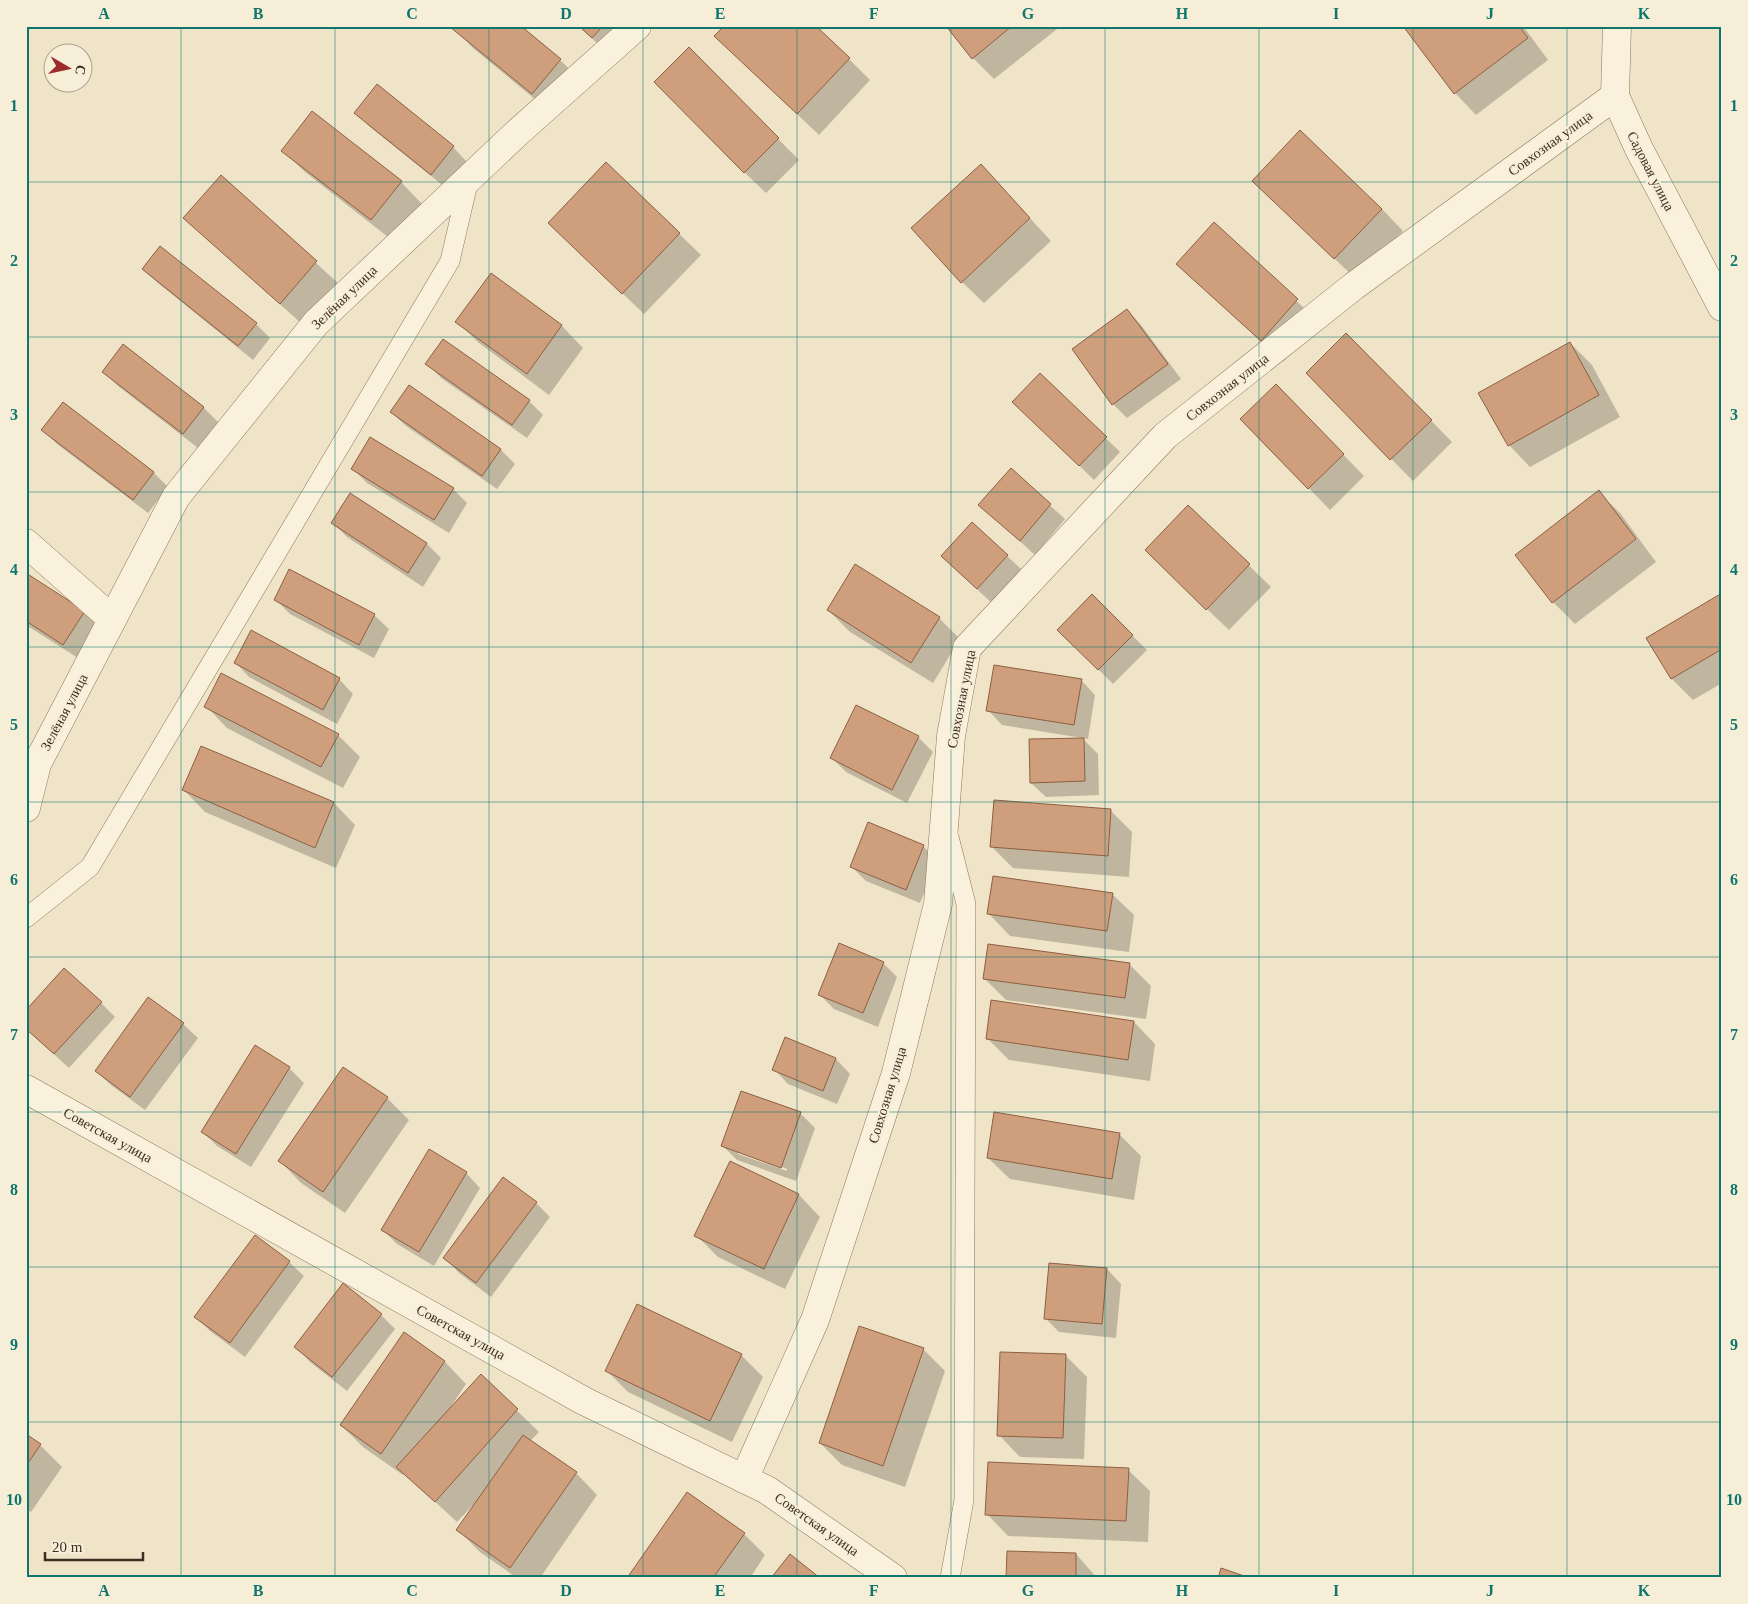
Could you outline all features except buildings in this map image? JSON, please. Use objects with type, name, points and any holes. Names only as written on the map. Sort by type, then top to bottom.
[{"type":"street","name":"Зелёная улица","points":[[26,808],[36,764],[176,497],[316,323],[469,178],[637,26]]},
{"type":"street","name":"Садовая улица","points":[[1617,26],[1615,96],[1638,149],[1722,307]]},
{"type":"street","name":"Совхозная улица","points":[[744,1479],[815,1320],[896,1073],[938,904],[951,736],[967,648],[1165,436],[1354,286],[1615,96]]},
{"type":"street","points":[[26,543],[112,619]]},
{"type":"street","name":"Советская улица","points":[[26,1089],[584,1401],[767,1490],[893,1578]]},
{"type":"lane","points":[[26,918],[90,866],[105,841],[450,261],[469,178]]},
{"type":"lane","points":[[945,821],[966,904],[964,1500],[950,1578]]}]
